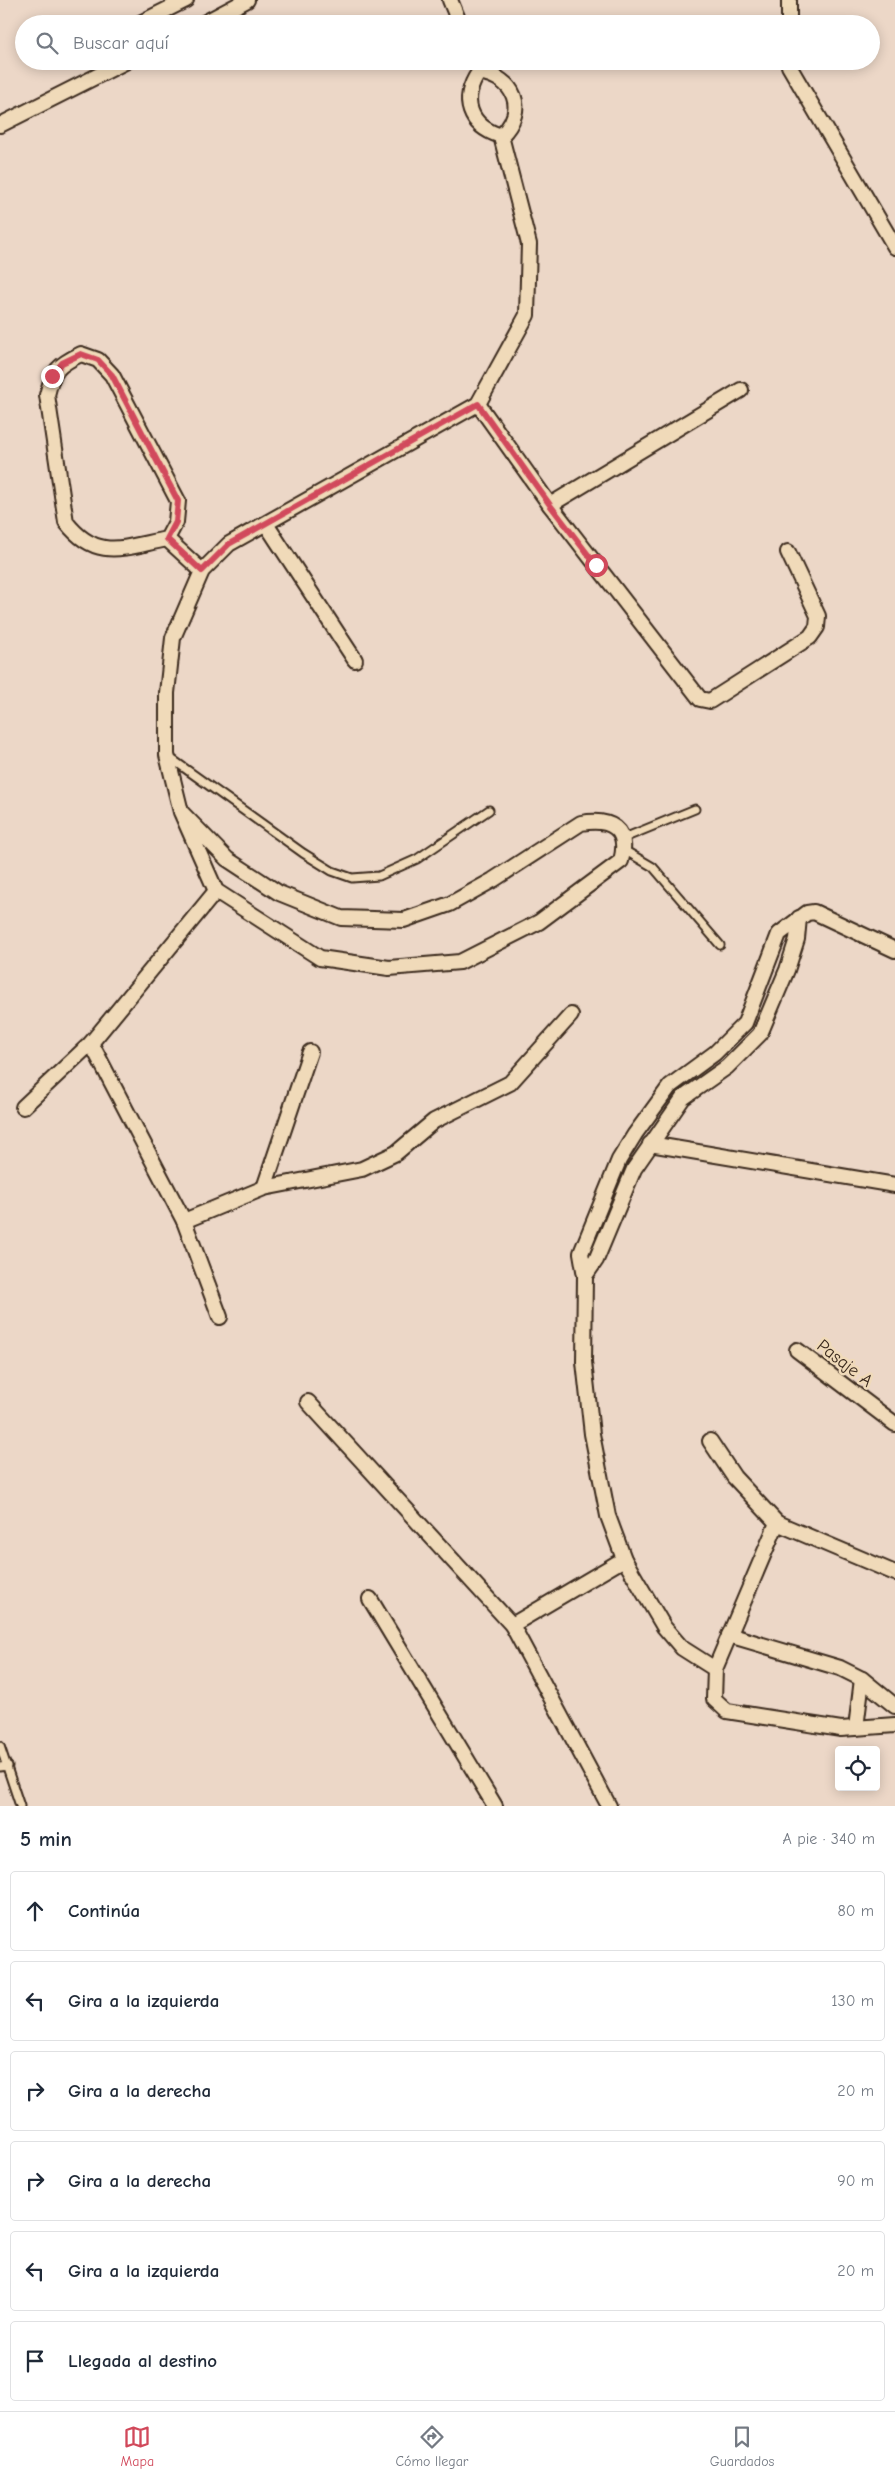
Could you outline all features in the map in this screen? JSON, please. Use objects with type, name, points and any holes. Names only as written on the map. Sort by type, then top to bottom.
[{"type":"street","points":[[156,15],[186,0]]},
{"type":"street","points":[[219,15],[247,0]]},
{"type":"street","points":[[450,0],[456,15]]},
{"type":"street","points":[[789,0],[789,15]]},
{"type":"street","points":[[0,125],[109,70]]},
{"type":"street","points":[[476,70],[469,93],[469,105],[473,116],[480,126],[501,136]]},
{"type":"street","points":[[483,70],[503,80],[511,90],[516,102],[515,115],[510,126],[501,136]]},
{"type":"street","points":[[791,70],[895,246]]},
{"type":"street","points":[[181,812],[227,859],[279,893],[341,918],[404,920],[450,904],[493,880],[580,823],[598,820],[618,829],[624,844],[621,861],[539,922],[460,962],[389,968],[320,958],[216,890],[181,812],[167,755],[167,693],[173,638],[202,571],[229,544],[478,404],[528,315],[529,244],[501,136]]},
{"type":"street","points":[[81,354],[98,360],[112,375],[178,501],[176,522],[167,539],[110,549],[92,546],[77,536],[66,522],[47,395],[52,376],[62,363],[81,354]]},
{"type":"street","points":[[550,505],[741,390]]},
{"type":"street","points":[[478,404],[550,505],[700,700],[710,701],[810,636],[817,627],[818,616],[788,552]]},
{"type":"street","points":[[266,524],[355,660]]},
{"type":"street","points":[[167,539],[202,571]]},
{"type":"street","points":[[24,1107],[90,1044],[216,890]]},
{"type":"street","points":[[715,1669],[682,1648],[664,1627],[624,1559],[608,1516],[592,1434],[584,1362],[585,1276],[581,1253],[619,1160],[670,1086],[715,1053],[745,1024],[779,934],[799,918],[807,913],[814,912],[895,950]]},
{"type":"street","points":[[585,1276],[596,1260],[634,1169],[683,1098],[727,1067],[760,1034],[787,970],[797,939],[799,918]]},
{"type":"street","points":[[184,1221],[264,1188],[362,1169],[396,1153],[434,1121],[510,1083],[571,1015]]},
{"type":"street","points":[[90,1044],[184,1221],[220,1317]]},
{"type":"street","points":[[264,1188],[310,1052]]},
{"type":"street","points":[[650,1144],[895,1185]]},
{"type":"street","name":"Pasaje A","points":[[797,1350],[895,1424]]},
{"type":"street","points":[[308,1402],[512,1626],[609,1806]]},
{"type":"street","points":[[710,1441],[734,1477],[777,1523],[895,1574]]},
{"type":"street","points":[[777,1523],[715,1669],[714,1699],[727,1711],[841,1729],[895,1725]]},
{"type":"street","points":[[512,1626],[624,1559]]},
{"type":"street","points":[[370,1599],[495,1806]]},
{"type":"street","points":[[729,1635],[840,1668],[862,1679],[895,1706]]},
{"type":"street","points":[[856,1728],[862,1679]]},
{"type":"lane","points":[[167,755],[303,853],[332,871],[352,878],[379,876],[417,859],[488,810]]},
{"type":"lane","points":[[695,809],[624,844],[653,867],[720,945]]},
{"type":"lane","points":[[0,1746],[4,1766],[20,1806]]},
{"type":"route","points":[[52,376],[62,363],[81,354],[98,360],[112,375],[178,501],[176,522],[167,539],[202,571],[229,544],[478,404],[550,505],[596,565]]}]
